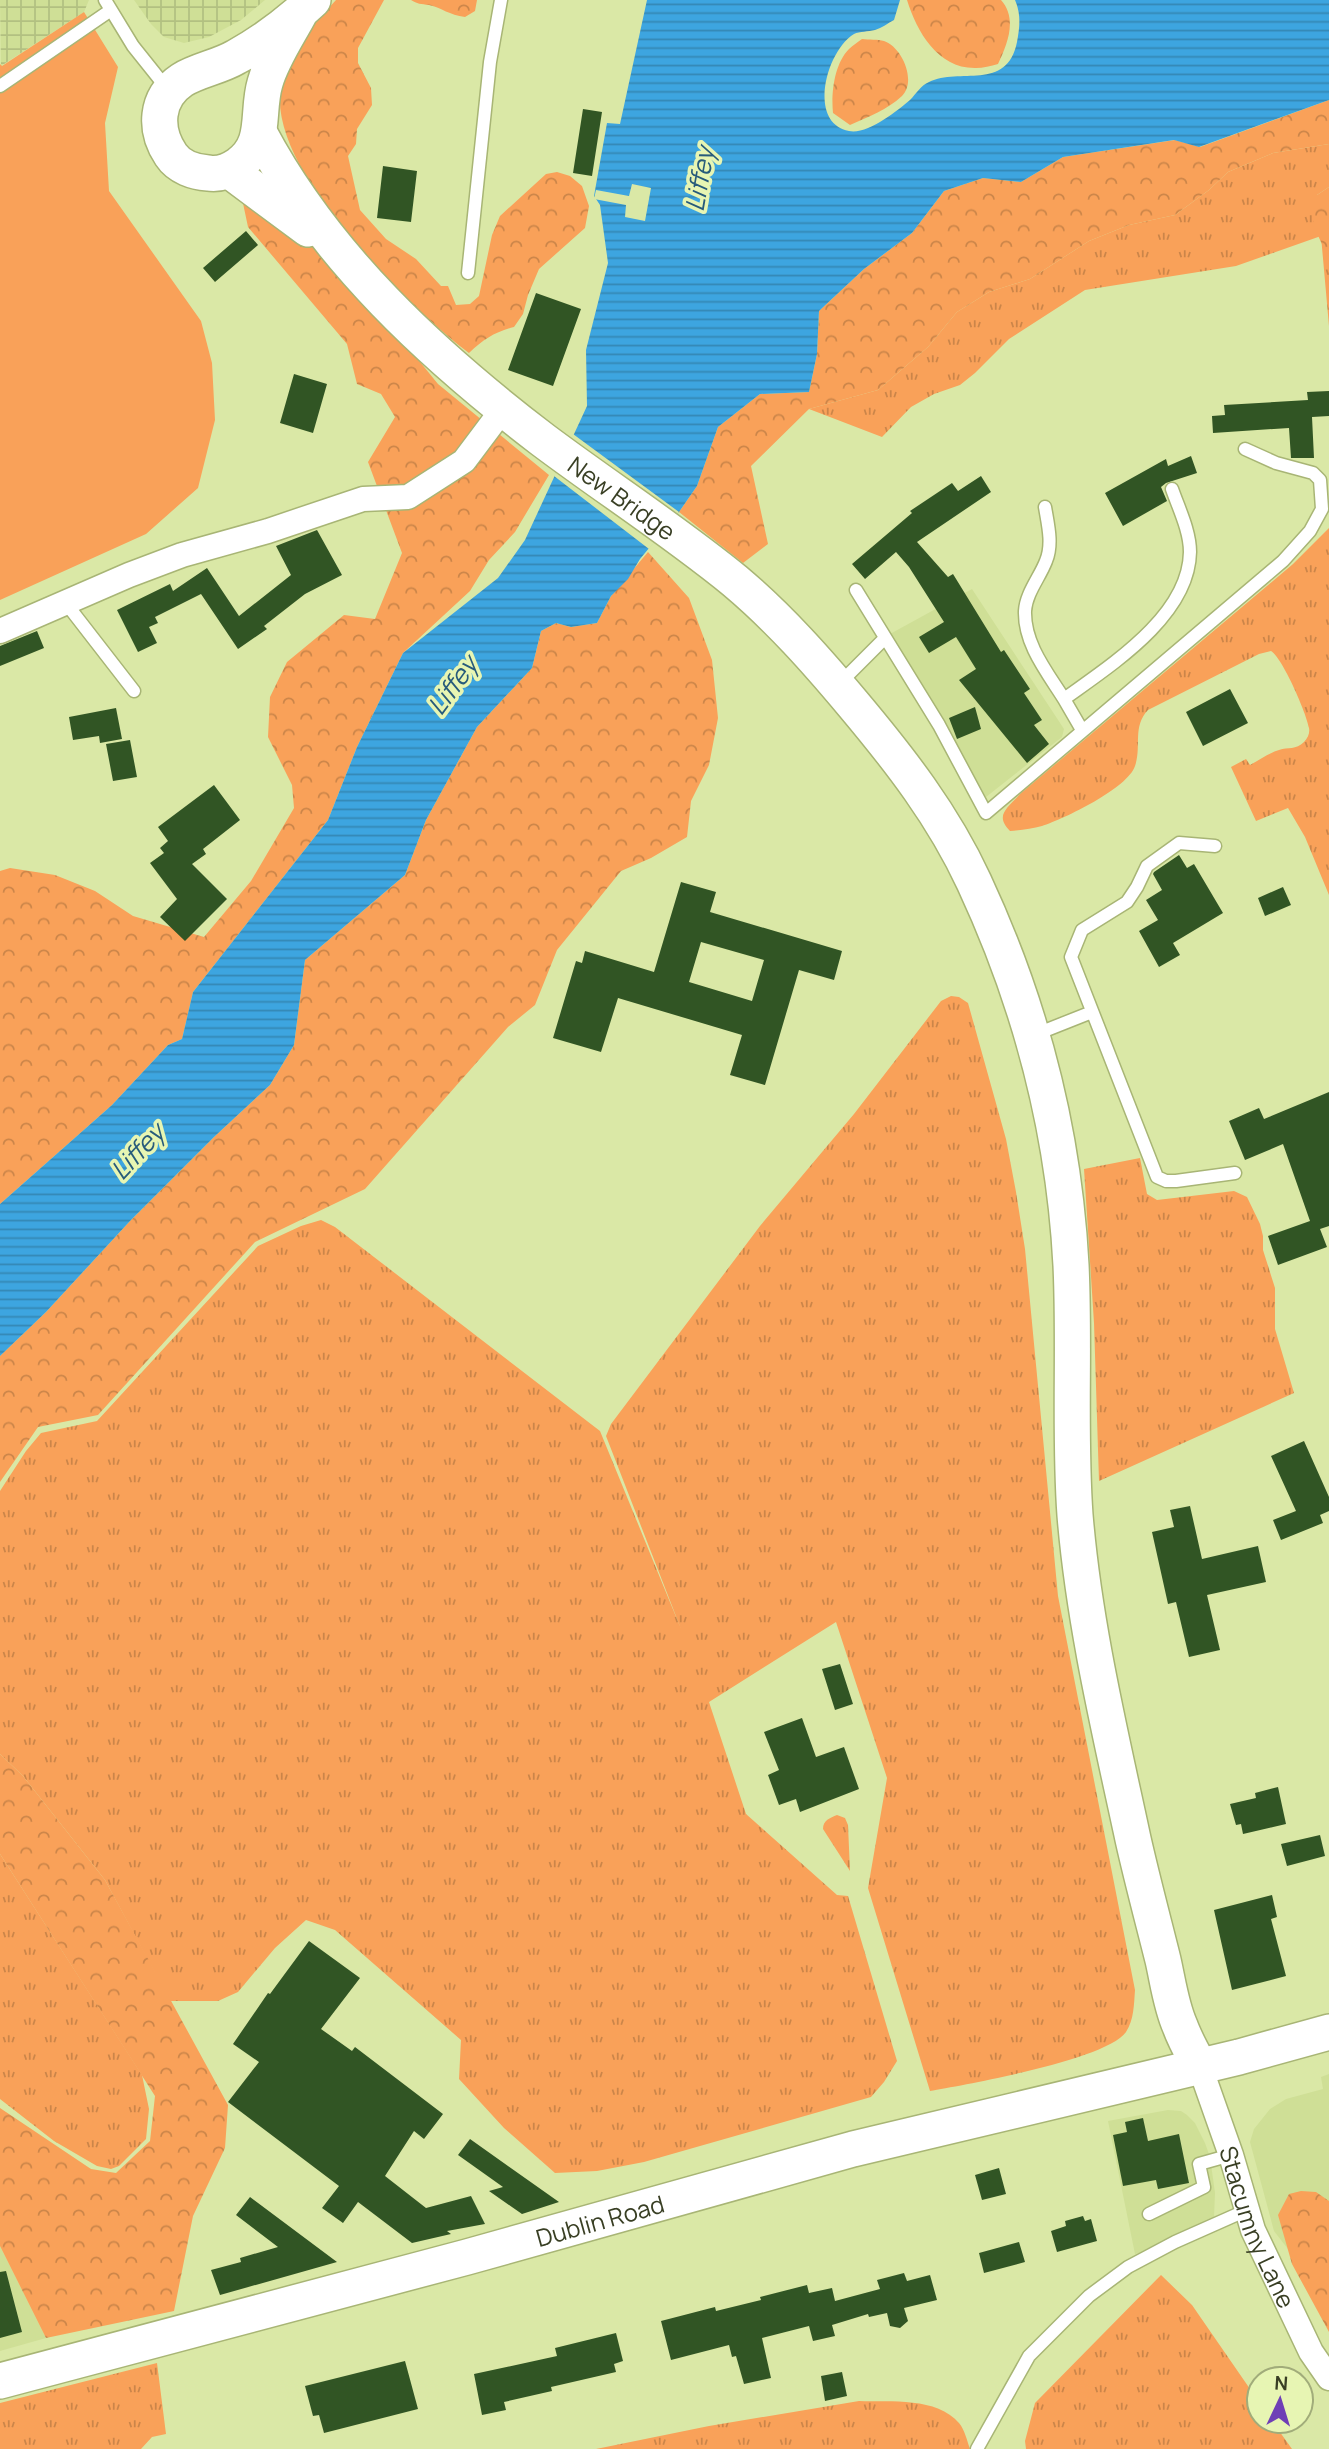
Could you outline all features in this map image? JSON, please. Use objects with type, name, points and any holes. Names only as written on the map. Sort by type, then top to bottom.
[{"type":"main road","points":[[307,6],[265,83],[261,126],[254,149],[245,160],[230,171],[211,174],[186,168],[173,159],[162,141],[159,123],[162,106],[183,82],[257,45],[307,6]]},
{"type":"main road","points":[[183,82],[226,74],[244,84],[256,101],[261,126],[292,191],[337,250]]},
{"type":"main road","points":[[230,171],[337,250]]},
{"type":"main road","name":"New Bridge","points":[[337,250],[439,356],[545,442],[740,585],[838,686],[915,780],[957,846],[1000,940],[1032,1036],[1049,1098],[1071,1263],[1075,1512],[1090,1631],[1109,1729],[1179,2025],[1200,2067]]},
{"type":"main road","name":"Dublin Road","points":[[0,2381],[467,2257],[839,2153],[1200,2067],[1329,2032]]},
{"type":"street","points":[[0,631],[182,555],[268,531],[363,499],[408,497],[464,461],[503,409]]},
{"type":"street","name":"Stacumny Lane","points":[[1200,2067],[1231,2155],[1253,2230],[1311,2351],[1329,2378]]},
{"type":"lane","points":[[468,273],[490,62],[501,0]]},
{"type":"lane","points":[[0,86],[108,5],[133,46],[183,82]]},
{"type":"lane","points":[[856,590],[939,725],[986,813],[1283,561],[1310,531],[1322,509],[1320,480],[1313,473],[1276,463],[1245,449]]},
{"type":"lane","points":[[1064,699],[1135,645],[1180,592],[1190,550],[1189,537],[1172,489]]},
{"type":"lane","points":[[1045,508],[1050,545],[1047,560],[1030,592],[1025,609],[1026,618],[1033,650],[1083,730]]},
{"type":"lane","points":[[65,603],[134,691]]},
{"type":"lane","points":[[838,686],[884,639]]},
{"type":"lane","points":[[1215,846],[1179,843],[1147,866],[1127,902],[1082,930],[1071,957],[1157,1177],[1176,1181],[1235,1173]]},
{"type":"lane","points":[[1032,1036],[1092,1012]]},
{"type":"lane","points":[[1149,2214],[1204,2187],[1199,2164],[1231,2155]]},
{"type":"lane","points":[[977,2449],[1029,2356],[1089,2296],[1128,2267],[1247,2210]]},
{"type":"shaded area","points":[[0,0],[89,0],[84,12],[1,66]]},
{"type":"shaded area","points":[[134,0],[265,0],[241,20],[209,37],[184,43],[164,37]]},
{"type":"shaded area","points":[[972,589],[1064,729],[1062,737],[986,797],[932,701],[890,634]]},
{"type":"shaded area","points":[[1329,2074],[1329,2307],[1274,2231],[1250,2142],[1254,2129],[1270,2109],[1286,2099],[1323,2089],[1321,2077]]},
{"type":"shaded area","points":[[1168,2110],[1181,2111],[1187,2115],[1195,2123],[1205,2143],[1210,2157],[1215,2193],[1214,2217],[1173,2243],[1135,2254],[1108,2121]]},
{"type":"shaded area","points":[[0,2246],[46,2338],[0,2351]]},
{"type":"green space","points":[[336,0],[384,0],[358,48],[358,63],[371,88],[372,105],[357,129],[356,144],[348,156],[360,210],[386,239],[416,259],[441,286],[448,286],[456,305],[470,304],[479,296],[492,235],[500,216],[546,174],[557,172],[570,176],[582,186],[589,206],[585,228],[539,269],[523,314],[514,327],[490,337],[469,353],[413,305],[349,237],[298,163],[284,127],[280,94],[286,67],[300,43]]},
{"type":"green space","points":[[411,0],[477,0],[475,11],[465,17]]},
{"type":"green space","points":[[907,0],[1001,0],[1009,15],[1010,24],[998,64],[979,68],[963,67],[940,55],[923,36]]},
{"type":"green space","points":[[84,12],[118,67],[105,123],[109,191],[201,321],[212,363],[215,420],[198,488],[146,534],[0,600],[0,64],[2,66]]},
{"type":"green space","points":[[862,39],[891,44],[902,57],[908,82],[906,90],[896,101],[850,125],[833,113],[833,88],[844,55]]},
{"type":"green space","points":[[1329,100],[1329,144],[1273,153],[1228,172],[1175,215],[1129,225],[1089,241],[1030,279],[989,292],[957,312],[928,347],[878,390],[809,409],[751,466],[768,544],[743,563],[679,512],[697,486],[718,427],[760,394],[809,392],[817,354],[819,311],[864,269],[912,233],[944,191],[983,178],[1021,182],[1063,157],[1175,140],[1200,147]]},
{"type":"green space","points":[[1329,144],[1329,187],[1317,195],[1329,234],[1329,326],[1321,236],[1236,266],[1085,290],[1009,339],[960,385],[934,394],[911,407],[882,437],[809,409],[878,390],[928,347],[957,312],[989,292],[1030,279],[1089,241],[1129,225],[1175,215],[1228,172],[1273,153]]},
{"type":"green space","points":[[1329,187],[1329,259],[1313,225],[1317,195]]},
{"type":"green space","points":[[240,189],[304,239],[352,284],[438,384],[549,475],[515,532],[489,560],[470,591],[403,653],[357,747],[328,820],[193,992],[182,1039],[168,1045],[112,1105],[0,1204],[0,871],[10,868],[55,875],[95,891],[133,916],[204,937],[251,881],[294,808],[292,785],[268,737],[270,697],[287,662],[344,615],[375,619],[402,553],[368,462],[395,417],[381,394],[357,384],[347,344],[248,227]]},
{"type":"green space","points":[[1329,528],[1329,895],[1305,837],[1288,808],[1256,821],[1231,767],[1246,759],[1250,765],[1275,751],[1298,746],[1308,735],[1307,721],[1299,699],[1276,655],[1271,651],[1259,654],[1148,710],[1140,723],[1135,766],[1121,784],[1108,793],[1052,822],[1010,831],[1003,820],[1004,812],[1020,794],[1293,564]]},
{"type":"green space","points":[[648,552],[689,598],[712,660],[718,718],[709,765],[691,801],[687,837],[651,858],[621,871],[557,950],[535,1005],[508,1027],[365,1189],[255,1242],[98,1415],[38,1427],[0,1482],[0,1356],[46,1312],[130,1221],[270,1085],[294,1045],[305,960],[405,875],[426,820],[477,727],[532,668],[541,631],[556,623],[571,627],[597,623],[611,596]]},
{"type":"green space","points":[[951,996],[959,997],[968,1003],[1006,1139],[1016,1192],[1025,1249],[1058,1596],[1135,1990],[1132,2017],[1126,2032],[1092,2052],[1065,2061],[1003,2077],[930,2091],[868,1888],[887,1778],[836,1622],[709,1702],[746,1814],[837,1895],[848,1896],[897,2061],[871,2097],[644,2162],[597,2171],[555,2173],[504,2128],[459,2079],[461,2040],[335,1930],[306,1920],[275,1948],[238,1992],[218,2001],[170,2001],[105,1880],[23,1776],[0,1754],[0,1491],[26,1451],[41,1433],[97,1421],[258,1246],[321,1220],[335,1227],[600,1431],[681,1629],[606,1436],[611,1424],[760,1226],[854,1114],[941,1001]]},
{"type":"green space","points":[[1140,1158],[1147,1194],[1157,1200],[1234,1191],[1247,1197],[1263,1236],[1263,1250],[1275,1288],[1275,1329],[1294,1393],[1099,1481],[1094,1323],[1084,1169]]},
{"type":"green space","points":[[0,1754],[23,1776],[105,1880],[228,2105],[225,2148],[193,2216],[174,2311],[46,2338],[0,2246],[0,2108],[91,2169],[116,2173],[150,2141],[155,2096],[0,1854]]},
{"type":"green space","points":[[837,1815],[845,1818],[848,1825],[850,1871],[823,1829],[829,1818]]},
{"type":"green space","points":[[0,1854],[142,2075],[149,2109],[146,2139],[119,2166],[111,2169],[97,2166],[54,2141],[0,2099]]},
{"type":"green space","points":[[1301,2191],[1316,2192],[1329,2201],[1329,2332],[1292,2264],[1278,2215],[1289,2194]]},
{"type":"green space","points":[[1161,2275],[1192,2305],[1245,2382],[1245,2435],[1282,2435],[1292,2449],[1026,2449],[1025,2441],[1035,2403]]},
{"type":"green space","points":[[157,2363],[166,2434],[152,2437],[141,2449],[0,2449],[0,2403]]},
{"type":"green space","points":[[859,2401],[913,2403],[939,2409],[959,2423],[970,2449],[596,2449],[709,2426]]},
{"type":"water","name":"Liffey","points":[[647,0],[900,0],[894,20],[878,29],[854,34],[844,43],[829,70],[825,86],[828,115],[836,125],[849,131],[864,129],[881,121],[929,82],[954,76],[993,73],[1003,67],[1012,57],[1017,42],[1019,15],[1015,0],[1329,0],[1329,100],[1199,147],[1174,140],[1063,157],[1021,182],[983,178],[944,191],[912,233],[864,269],[819,311],[817,354],[809,392],[760,394],[718,427],[697,486],[640,559],[628,579],[611,596],[597,623],[571,627],[556,623],[541,631],[532,668],[477,727],[426,820],[405,875],[305,960],[294,1045],[270,1085],[130,1221],[46,1312],[0,1356],[0,1204],[112,1105],[168,1045],[182,1039],[193,992],[328,820],[357,747],[403,653],[498,578],[525,540],[587,406],[586,350],[608,263],[600,205],[594,196],[607,123],[620,124]]},
{"type":"pier","points":[[632,184],[651,188],[645,221],[625,217],[626,205],[594,199],[596,190],[629,196]]},
{"type":"pier","points":[[573,434],[679,512],[649,549],[554,476]]},
{"type":"building","points":[[583,109],[602,112],[592,176],[573,173]]},
{"type":"building","points":[[383,166],[417,171],[411,222],[377,218]]},
{"type":"building","points":[[246,231],[258,245],[215,282],[203,268]]},
{"type":"building","points":[[536,293],[581,309],[553,386],[508,370]]},
{"type":"building","points":[[294,374],[327,384],[313,433],[280,423]]},
{"type":"building","points":[[1329,391],[1329,416],[1312,417],[1314,458],[1291,458],[1289,428],[1213,433],[1212,416],[1225,415],[1224,405],[1308,400],[1307,392]]},
{"type":"building","points":[[1191,456],[1197,473],[1166,483],[1161,487],[1167,501],[1123,526],[1105,493],[1166,459],[1168,466]]},
{"type":"building","points":[[981,476],[991,492],[917,542],[948,577],[953,574],[1001,652],[1004,650],[1030,689],[1024,693],[1042,720],[1034,725],[1049,744],[1027,763],[959,680],[976,669],[956,637],[929,653],[919,637],[944,622],[909,567],[896,552],[865,579],[852,564],[912,513],[910,511],[952,483],[958,491]]},
{"type":"building","points":[[317,530],[342,575],[305,594],[264,626],[267,629],[238,649],[201,594],[155,617],[158,623],[149,627],[157,643],[138,652],[117,610],[170,584],[173,591],[207,568],[239,616],[291,575],[276,546]]},
{"type":"building","points":[[37,631],[44,648],[0,666],[0,646]]},
{"type":"building","points":[[1230,689],[1248,723],[1203,746],[1186,712]]},
{"type":"building","points":[[975,707],[981,729],[957,739],[949,718]]},
{"type":"building","points":[[116,708],[122,739],[100,743],[99,736],[73,740],[69,717]]},
{"type":"building","points":[[130,740],[137,777],[113,781],[106,744]]},
{"type":"building","points":[[214,785],[240,820],[203,849],[206,854],[192,864],[227,899],[185,941],[160,917],[177,899],[150,863],[164,853],[160,848],[168,841],[158,827]]},
{"type":"building","points":[[1179,855],[1187,868],[1194,864],[1223,913],[1173,943],[1180,955],[1159,967],[1139,931],[1158,920],[1146,900],[1162,890],[1154,872]]},
{"type":"building","points":[[681,882],[716,892],[710,912],[842,951],[834,980],[799,970],[765,1085],[730,1075],[742,1035],[618,998],[601,1052],[553,1038],[576,961],[582,963],[585,951],[654,972]],"holes":[[[701,942],[764,960],[752,1001],[689,982]]]},
{"type":"building","points":[[1283,887],[1291,905],[1265,916],[1258,898]]},
{"type":"building","points":[[1329,1092],[1329,1226],[1320,1229],[1327,1247],[1278,1265],[1268,1236],[1310,1221],[1283,1144],[1245,1160],[1229,1121],[1259,1108],[1264,1119]]},
{"type":"building","points":[[1304,1441],[1329,1497],[1329,1511],[1320,1515],[1323,1523],[1281,1540],[1273,1520],[1296,1511],[1271,1456]]},
{"type":"building","points":[[1190,1506],[1202,1559],[1258,1546],[1266,1582],[1207,1595],[1220,1650],[1189,1657],[1176,1602],[1168,1604],[1152,1532],[1174,1527],[1170,1510]]},
{"type":"building","points":[[840,1664],[853,1704],[835,1710],[822,1669]]},
{"type":"building","points":[[802,1718],[816,1757],[844,1747],[859,1789],[800,1812],[796,1799],[779,1805],[768,1775],[779,1770],[764,1732]]},
{"type":"building","points":[[1278,1787],[1286,1824],[1243,1834],[1241,1824],[1236,1825],[1230,1804],[1256,1798],[1255,1793]]},
{"type":"building","points":[[1320,1835],[1325,1856],[1287,1866],[1281,1844]]},
{"type":"building","points":[[1272,1895],[1277,1917],[1271,1919],[1286,1976],[1232,1990],[1214,1910]]},
{"type":"building","points":[[309,1941],[360,1978],[321,2029],[352,2051],[355,2047],[443,2114],[424,2139],[414,2131],[385,2176],[426,2208],[471,2196],[485,2224],[447,2231],[451,2234],[412,2243],[358,2202],[343,2223],[322,2208],[339,2186],[228,2102],[259,2062],[233,2044],[268,1993],[270,1994]]},
{"type":"building","points":[[1143,2118],[1148,2141],[1179,2134],[1189,2183],[1158,2189],[1156,2180],[1123,2186],[1113,2135],[1127,2132],[1125,2122]]},
{"type":"building","points":[[470,2139],[559,2202],[522,2214],[489,2191],[503,2187],[458,2155]]},
{"type":"building","points":[[999,2168],[1006,2194],[982,2200],[975,2175]]},
{"type":"building","points":[[250,2197],[337,2262],[220,2295],[211,2270],[241,2262],[240,2258],[278,2247],[236,2215]]},
{"type":"building","points":[[1083,2216],[1085,2221],[1091,2219],[1097,2241],[1057,2252],[1051,2231],[1066,2226],[1065,2221]]},
{"type":"building","points":[[1019,2242],[1025,2262],[984,2273],[979,2253]]},
{"type":"building","points":[[6,2271],[22,2332],[0,2338],[0,2272]]},
{"type":"building","points":[[904,2273],[907,2281],[930,2275],[937,2300],[904,2308],[908,2321],[900,2328],[890,2326],[887,2313],[869,2317],[868,2314],[832,2325],[835,2336],[813,2341],[809,2326],[762,2338],[771,2378],[744,2384],[736,2356],[732,2357],[729,2345],[671,2360],[661,2321],[715,2307],[716,2311],[761,2300],[760,2297],[807,2285],[809,2293],[832,2288],[835,2301],[880,2289],[877,2280]]},
{"type":"building","points":[[616,2333],[623,2361],[614,2364],[616,2372],[551,2387],[552,2391],[504,2402],[506,2410],[482,2415],[474,2374],[557,2356],[555,2348]]},
{"type":"building","points":[[405,2361],[418,2409],[324,2433],[319,2415],[313,2416],[305,2386]]},
{"type":"building","points":[[842,2372],[847,2396],[825,2401],[821,2376]]}]
